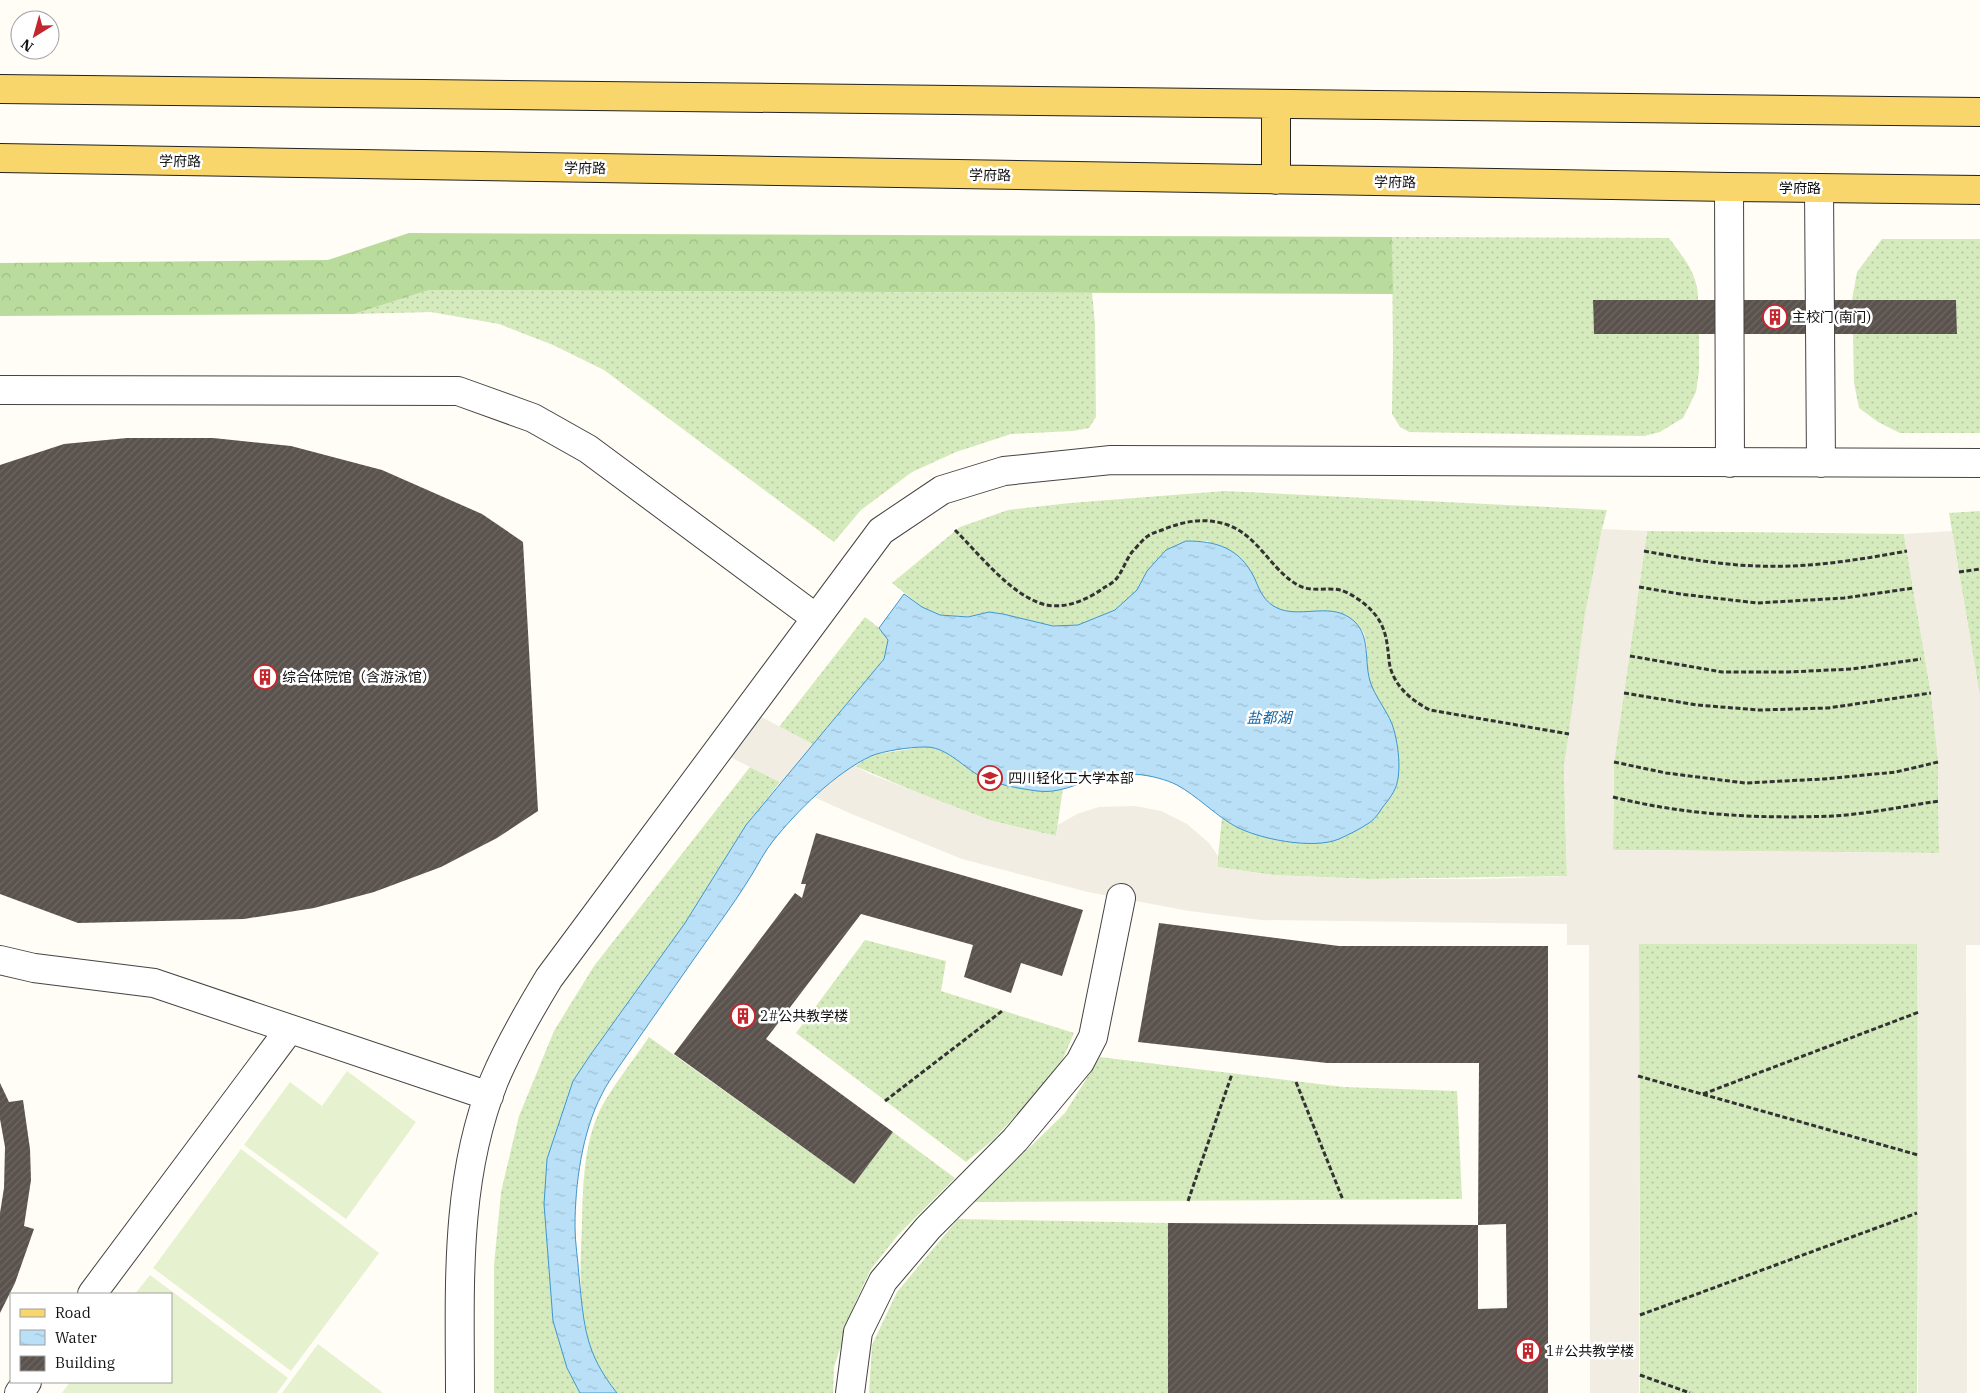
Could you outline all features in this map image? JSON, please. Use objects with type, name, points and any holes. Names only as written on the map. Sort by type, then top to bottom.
[{"type":"main road","points":[[0,89],[1980,112]]},
{"type":"main road","points":[[1276,104],[1276,180]]},
{"type":"main road","name":"学府路","points":[[0,158],[1980,190]]},
{"type":"street","points":[[1729,187],[1730,463]]},
{"type":"street","points":[[1819,188],[1821,463]]},
{"type":"street","points":[[0,390],[458,391],[533,418],[588,449],[816,618]]},
{"type":"street","points":[[460,1393],[460,1267],[463,1211],[475,1145],[489,1096],[519,1027],[549,978],[881,531],[942,490],[1004,471],[1111,460],[1980,463]]},
{"type":"street","points":[[850,1393],[858,1332],[883,1281],[928,1228],[1015,1140],[1080,1062],[1093,1037],[1121,898]]},
{"type":"street","points":[[0,960],[34,968],[154,983],[489,1096]]},
{"type":"street","points":[[93,1293],[289,1030]]},
{"type":"path","points":[[955,530],[1012,587],[1038,602],[1052,605],[1074,604],[1092,596],[1116,580],[1131,554],[1148,535],[1177,524],[1197,520],[1228,525],[1239,530],[1254,542],[1278,570],[1297,585],[1316,590],[1340,590],[1359,600],[1372,610],[1382,623],[1388,642],[1389,661],[1393,675],[1404,691],[1416,702],[1430,710],[1569,734]]},
{"type":"path","points":[[1644,552],[1715,563],[1799,566],[1852,561],[1907,551]]},
{"type":"path","points":[[1959,572],[1980,570]]},
{"type":"path","points":[[1639,587],[1757,603],[1844,598],[1914,588]]},
{"type":"path","points":[[1630,656],[1722,672],[1852,670],[1921,659]]},
{"type":"path","points":[[1624,693],[1697,705],[1759,710],[1828,708],[1931,693]]},
{"type":"path","points":[[1614,762],[1666,773],[1746,783],[1824,779],[1896,772],[1938,762]]},
{"type":"path","points":[[1613,797],[1638,804],[1728,816],[1834,816],[1939,801]]},
{"type":"path","points":[[886,1101],[1002,1011]]},
{"type":"path","points":[[1702,1094],[1918,1012]]},
{"type":"path","points":[[1188,1201],[1232,1074]]},
{"type":"path","points":[[1638,1076],[1918,1155]]},
{"type":"path","points":[[1296,1082],[1343,1200]]},
{"type":"path","points":[[1640,1315],[1917,1213]]},
{"type":"path","points":[[1640,1375],[1690,1393]]},
{"type":"green space","points":[[409,233],[1392,237],[1393,294],[429,290],[354,314],[0,316],[0,263],[328,260]]},
{"type":"green space","points":[[1392,237],[1669,238],[1685,259],[1693,274],[1698,291],[1698,300],[1593,301],[1594,334],[1699,334],[1699,371],[1696,392],[1683,418],[1660,432],[1644,436],[1409,432],[1400,427],[1392,414]]},
{"type":"green space","points":[[1882,239],[1980,239],[1980,433],[1900,433],[1878,422],[1859,408],[1854,383],[1853,334],[1957,334],[1956,301],[1852,300],[1857,272]]},
{"type":"green space","points":[[429,290],[1092,293],[1095,324],[1096,417],[1089,428],[1073,431],[1011,434],[956,452],[912,472],[861,510],[834,542],[604,370],[553,345],[499,324],[431,312],[354,314]]},
{"type":"green space","points":[[1225,491],[1607,510],[1602,529],[1564,767],[1567,876],[1369,879],[1272,875],[1217,867],[1222,818],[1236,827],[1371,822],[1396,788],[1398,746],[1391,722],[1371,685],[1366,667],[1367,648],[1364,633],[1358,625],[1346,615],[1290,612],[1276,608],[1264,598],[1256,581],[1208,541],[1186,541],[1166,550],[1147,571],[1137,590],[1115,610],[1078,625],[1053,626],[989,612],[968,617],[940,615],[922,607],[892,583],[960,527],[1008,510],[1070,503]]},
{"type":"green space","points":[[1980,511],[1980,697],[1949,513]]},
{"type":"green space","points":[[1647,531],[1904,534],[1931,693],[1938,757],[1939,853],[1613,850],[1614,762]]},
{"type":"green space","points":[[865,617],[879,628],[888,640],[884,659],[812,745],[779,727]]},
{"type":"green space","points":[[928,746],[948,753],[962,764],[1044,792],[1063,788],[1056,836],[992,821],[928,797],[855,766],[872,755]]},
{"type":"green space","points":[[750,767],[780,782],[746,825],[685,923],[573,1081],[547,1159],[567,1368],[580,1393],[494,1393],[494,1265],[501,1192],[519,1116],[554,1031],[594,966]]},
{"type":"green space","points":[[865,940],[946,961],[941,991],[1074,1033],[1059,1068],[993,1140],[966,1162],[796,1033]]},
{"type":"green space","points":[[1639,944],[1917,944],[1919,1012],[1917,1393],[1640,1393]]},
{"type":"green space","points":[[649,1037],[854,1184],[893,1132],[955,1178],[898,1235],[871,1269],[855,1303],[834,1367],[833,1393],[617,1393],[596,1362],[587,1336],[581,1289],[583,1197],[587,1153],[594,1124],[600,1110]]},
{"type":"green space","points":[[1100,1057],[1343,1087],[1457,1091],[1462,1199],[973,1202],[1065,1113]]},
{"type":"green space","points":[[347,1071],[416,1122],[346,1219],[244,1145],[290,1082],[322,1106]]},
{"type":"green space","points":[[241,1149],[379,1253],[291,1371],[153,1268]]},
{"type":"green space","points":[[958,1219],[1168,1223],[1168,1393],[869,1393],[872,1345],[897,1292]]},
{"type":"green space","points":[[150,1275],[288,1378],[277,1393],[62,1393],[69,1383],[172,1383],[172,1293],[136,1293]]},
{"type":"green space","points":[[318,1344],[383,1393],[282,1393]]},
{"type":"shaded area","points":[[1602,529],[1647,531],[1614,762],[1613,850],[1939,853],[1938,762],[1931,693],[1904,534],[1952,531],[1980,697],[1980,945],[1966,945],[1967,1393],[1918,1393],[1917,944],[1639,944],[1639,1393],[1590,1393],[1589,945],[1567,945],[1567,924],[1261,920],[1189,911],[1088,892],[962,859],[854,815],[780,782],[718,751],[748,710],[870,774],[992,821],[1056,836],[1058,825],[1077,814],[1099,807],[1135,806],[1161,811],[1187,824],[1209,843],[1218,856],[1218,867],[1272,875],[1369,879],[1480,879],[1567,876],[1564,767],[1585,613]]},
{"type":"water","name":"盐都湖","points":[[1186,541],[1217,545],[1234,553],[1248,567],[1266,599],[1280,609],[1299,612],[1336,612],[1354,621],[1360,628],[1365,644],[1370,681],[1390,719],[1396,739],[1399,767],[1397,784],[1390,798],[1373,820],[1350,834],[1328,842],[1300,843],[1256,835],[1243,830],[1233,825],[1177,785],[1158,778],[1137,774],[1116,774],[1096,778],[1060,790],[1037,791],[999,784],[978,775],[946,753],[924,747],[876,754],[857,763],[830,782],[805,805],[770,845],[732,905],[610,1081],[595,1109],[589,1125],[578,1176],[575,1239],[588,1338],[598,1365],[617,1393],[580,1393],[567,1368],[553,1321],[544,1204],[547,1159],[573,1081],[685,923],[746,825],[884,659],[888,640],[879,628],[904,594],[922,607],[940,615],[968,617],[989,612],[1053,626],[1078,625],[1115,610],[1137,590],[1147,571],[1166,550]]},
{"type":"building","name":"主校门(南门)","points":[[1593,300],[1956,300],[1957,334],[1594,334]]},
{"type":"building","name":"综合体院馆（含游泳馆）","points":[[127,438],[213,438],[291,446],[382,470],[482,514],[523,542],[538,811],[497,838],[441,867],[374,892],[314,908],[244,919],[78,923],[0,894],[0,465],[64,444]]},
{"type":"building","name":"2#公共教学楼","points":[[816,833],[1083,910],[1062,976],[1021,963],[1011,993],[964,977],[973,945],[861,914],[766,1039],[893,1132],[854,1184],[674,1054],[795,893],[802,898],[806,884],[801,884]]},
{"type":"building","points":[[1159,923],[1339,946],[1548,946],[1548,1393],[1168,1393],[1168,1223],[1478,1225],[1479,1063],[1327,1063],[1138,1042]],"holes":[[[1506,1224],[1507,1308],[1478,1309],[1478,1225]]]},
{"type":"building","points":[[0,1083],[9,1102],[23,1100],[30,1149],[31,1180],[24,1226],[34,1229],[15,1283],[0,1313],[0,1213],[4,1188],[5,1147],[0,1119]]},
{"type":"place","name":"主校门(南门)","points":[[1775,317]]},
{"type":"place","name":"综合体院馆（含游泳馆）","points":[[265,677]]},
{"type":"place","name":"四川轻化工大学本部","points":[[990,778]]},
{"type":"place","name":"2#公共教学楼","points":[[743,1016]]},
{"type":"place","name":"1#公共教学楼","points":[[1528,1351]]}]
